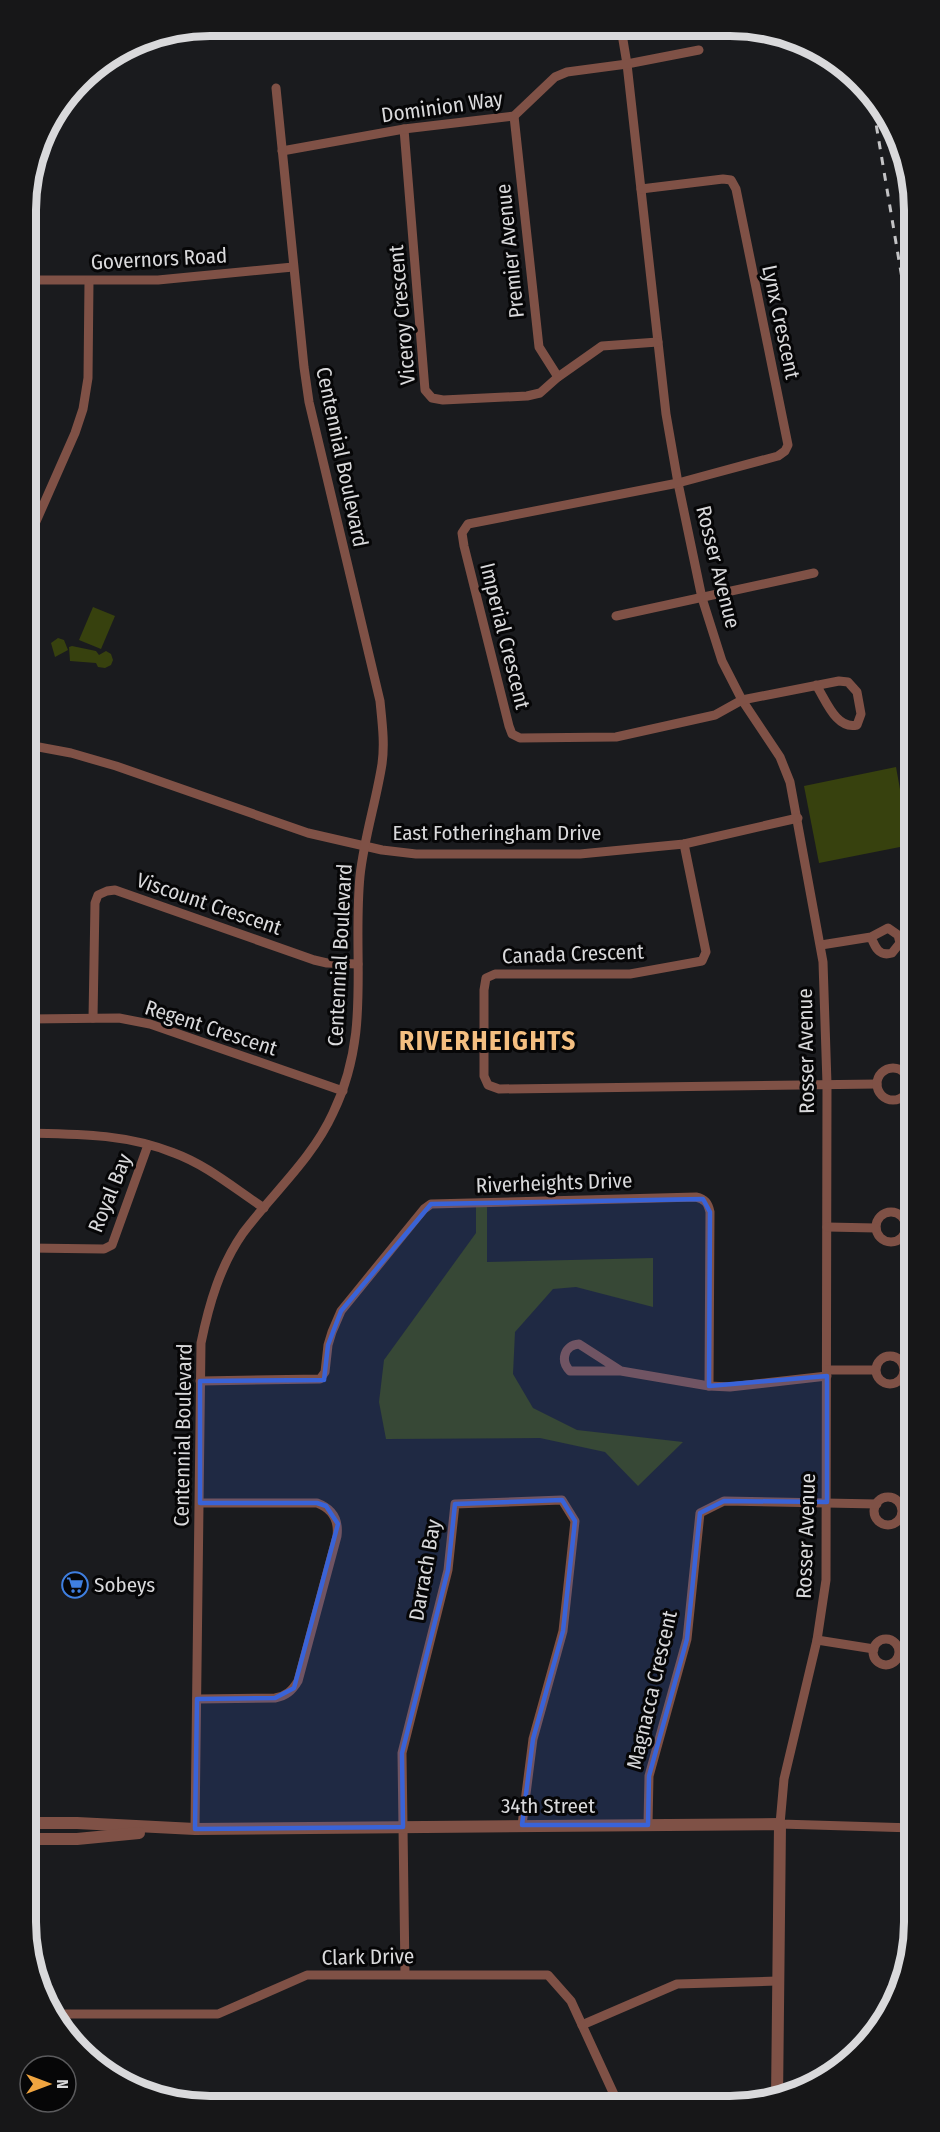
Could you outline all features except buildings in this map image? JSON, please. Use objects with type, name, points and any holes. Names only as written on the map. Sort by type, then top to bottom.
[{"type":"street","name":"Rosser Avenue","points":[[622,36],[666,414],[702,598],[722,661],[742,700],[780,757],[790,782],[824,962],[827,1084],[826,1580],[817,1640],[784,1779],[780,1824],[777,2089]]},
{"type":"street","name":"Dominion Way","points":[[282,151],[404,129],[514,116],[555,77],[576,70],[627,64],[699,50]]},
{"type":"street","name":"Centennial Boulevard","points":[[189,1829],[197,1699],[201,1343],[208,1307],[219,1278],[243,1234],[317,1141],[333,1114],[349,1074],[356,1037],[358,900],[364,846],[382,762],[383,730],[380,701],[309,402],[301,344],[276,88]]},
{"type":"street","name":"Premier Avenue","points":[[514,116],[539,347],[558,377]]},
{"type":"street","name":"Viceroy Crescent","points":[[404,129],[425,390],[432,398],[443,400],[527,396],[540,393],[558,377],[602,346],[658,342]]},
{"type":"street","name":"Lynx Crescent","points":[[641,189],[731,180],[736,189],[787,437],[788,445],[785,452],[778,456],[678,483]]},
{"type":"street","name":"Governors Road","points":[[36,280],[158,280],[293,267]]},
{"type":"street","points":[[36,522],[75,433],[83,409],[88,378],[89,281]]},
{"type":"street","name":"Imperial Crescent","points":[[678,483],[468,524],[462,533],[464,546],[508,726],[512,734],[520,738],[616,737],[715,715],[742,700]]},
{"type":"street","points":[[616,616],[814,573]]},
{"type":"street","points":[[742,700],[816,685],[839,681],[848,682],[857,692],[861,714],[857,725],[850,727],[840,722],[816,685]]},
{"type":"street","name":"East Fotheringham Drive","points":[[36,747],[104,763],[308,833],[364,846],[416,854],[580,854],[684,844],[798,818]]},
{"type":"street","name":"Canada Crescent","points":[[684,844],[706,951],[702,961],[630,974],[495,974],[486,978],[483,990],[484,1076],[488,1085],[499,1089],[827,1084]]},
{"type":"street","name":"Viscount Crescent","points":[[93,1018],[95,903],[98,895],[107,891],[115,890],[314,960],[333,964],[358,964]]},
{"type":"street","points":[[821,945],[871,937]]},
{"type":"street","name":"Regent Crescent","points":[[36,1019],[119,1018],[150,1024],[343,1091]]},
{"type":"street","points":[[827,1084],[877,1084]]},
{"type":"street","name":"Royal Bay","points":[[36,1133],[125,1138],[174,1153],[205,1168],[264,1208]]},
{"type":"street","name":"Royal Bay","points":[[36,1248],[104,1250],[112,1245],[148,1145]]},
{"type":"street","name":"Riverheights Drive","points":[[200,1381],[320,1379],[325,1372],[328,1345],[341,1311],[424,1209],[431,1204],[696,1197],[703,1199],[710,1212],[709,1386]]},
{"type":"street","points":[[827,1227],[876,1228]]},
{"type":"street","points":[[621,1371],[579,1344],[572,1345],[565,1354],[564,1362],[570,1371],[621,1371],[709,1386],[754,1386],[827,1373],[875,1370]]},
{"type":"street","name":"Darrach Bay","points":[[403,1827],[402,1753],[448,1570],[455,1504],[562,1500],[574,1521],[563,1631],[533,1739],[522,1825]]},
{"type":"street","name":"Magnacca Crescent","points":[[648,1825],[649,1776],[687,1639],[700,1513],[724,1501],[827,1502]]},
{"type":"street","points":[[827,1502],[877,1503]]},
{"type":"street","points":[[197,1699],[275,1698],[282,1697],[294,1688],[298,1681],[337,1536],[338,1524],[326,1506],[317,1503],[200,1503]]},
{"type":"street","points":[[817,1640],[874,1649]]},
{"type":"street","name":"34th Street","points":[[36,1823],[189,1829],[780,1824],[904,1828]]},
{"type":"street","points":[[57,1823],[57,1839]]},
{"type":"street","points":[[403,1827],[405,1974]]},
{"type":"street","name":"34th Street","points":[[36,1839],[76,1839],[189,1829]]},
{"type":"street","name":"Clark Drive","points":[[62,2014],[218,2014],[307,1975],[548,1975],[571,2001],[615,2096]]},
{"type":"street","points":[[582,2025],[677,1984],[777,1981]]},
{"type":"highlighted area","points":[[703,1199],[710,1212],[709,1386],[827,1376],[827,1502],[724,1501],[700,1513],[687,1639],[649,1776],[648,1825],[522,1825],[533,1739],[563,1631],[575,1521],[562,1500],[455,1504],[448,1570],[402,1753],[403,1827],[195,1829],[197,1699],[275,1698],[294,1688],[338,1524],[326,1506],[317,1503],[200,1503],[200,1381],[324,1380],[328,1345],[341,1311],[431,1204]]},
{"type":"green space","points":[[93,607],[115,616],[101,649],[79,640]]},
{"type":"green space","points":[[58,638],[64,640],[68,650],[55,657],[51,643]]},
{"type":"green space","points":[[69,647],[96,651],[99,655],[106,651],[111,654],[113,660],[111,665],[105,668],[98,667],[96,663],[70,661]]},
{"type":"green space","points":[[896,767],[904,812],[904,846],[819,863],[804,786]]},
{"type":"green space","points":[[476,1203],[487,1204],[487,1262],[653,1258],[653,1307],[576,1287],[553,1289],[515,1332],[513,1374],[533,1408],[577,1430],[683,1442],[638,1486],[605,1452],[540,1438],[386,1439],[379,1402],[384,1360],[476,1233]]},
{"type":"railway","points":[[874,112],[904,290]]},
{"type":"place","name":"Sobeys","points":[[75,1585]]},
{"type":"district","name":"RIVERHEIGHTS","points":[[488,1041]]}]
